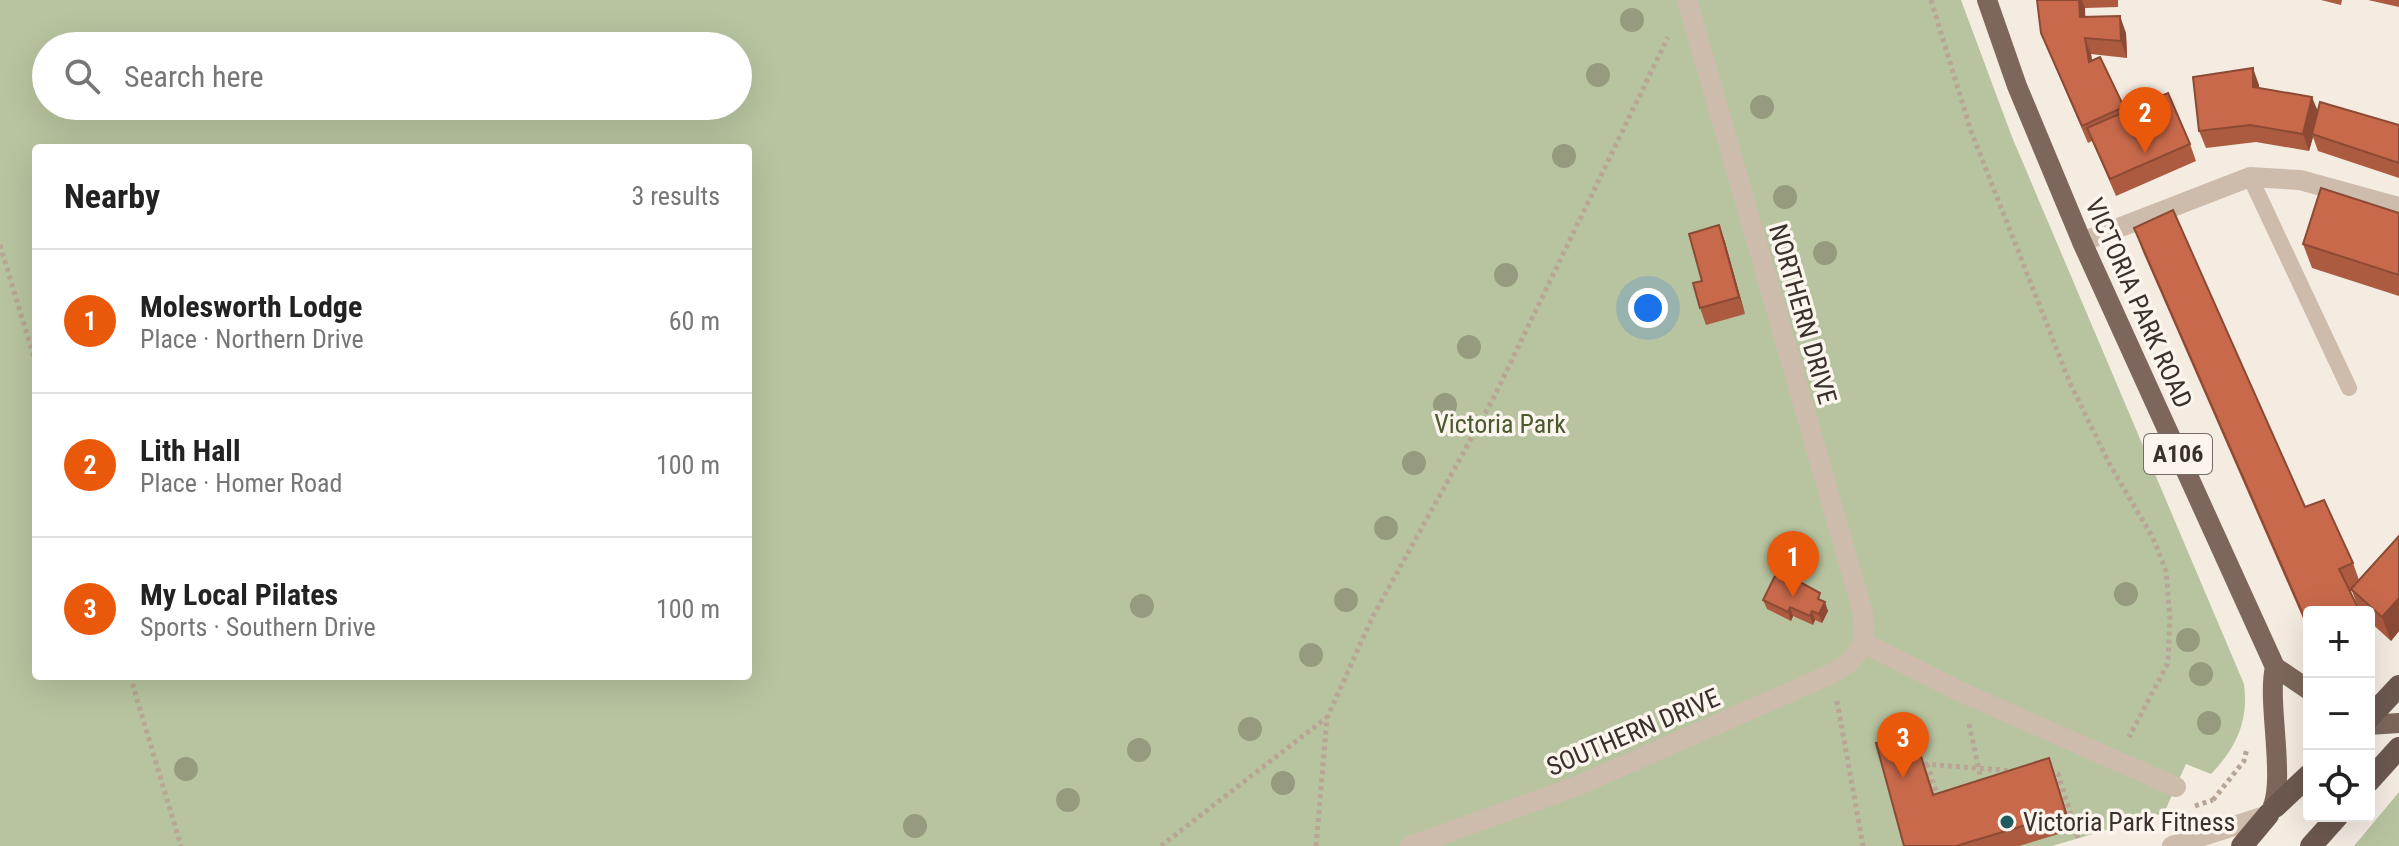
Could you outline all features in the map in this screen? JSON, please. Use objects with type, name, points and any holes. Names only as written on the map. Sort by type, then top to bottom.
[{"type":"highway","points":[[2375,712],[2399,686]]},
{"type":"highway","points":[[2375,774],[2399,748]]},
{"type":"highway","points":[[2242,846],[2271,811],[2303,781]]},
{"type":"highway","points":[[2311,846],[2333,822]]},
{"type":"main road","name":"VICTORIA PARK ROAD","points":[[1987,0],[2017,86],[2082,242],[2275,667],[2271,683],[2276,754],[2271,811]]},
{"type":"main road","points":[[2275,667],[2303,686]]},
{"type":"main road","points":[[2375,725],[2399,723]]},
{"type":"street","name":"NORTHERN DRIVE","points":[[1687,0],[1863,613],[1864,643]]},
{"type":"street","points":[[2082,242],[2250,177],[2300,180],[2399,207]]},
{"type":"street","name":"SOUTHERN DRIVE","points":[[1410,846],[1577,786],[1831,674],[1850,662],[1864,643]]},
{"type":"street","points":[[1864,643],[1961,692],[2176,787]]},
{"type":"street","points":[[2172,846],[2271,811]]},
{"type":"lane","points":[[2250,177],[2349,388]]},
{"type":"path","points":[[1931,0],[1971,131],[2070,383],[2110,465],[2153,538],[2166,571],[2170,618],[2168,663],[2118,759]]},
{"type":"path","points":[[1316,846],[1327,718],[1372,618],[1493,399],[1670,32]]},
{"type":"path","points":[[0,245],[32,351]]},
{"type":"path","points":[[1831,674],[1863,846]]},
{"type":"path","points":[[131,680],[181,846]]},
{"type":"path","points":[[1161,846],[1327,718]]},
{"type":"path","points":[[1968,720],[1985,793]]},
{"type":"path","points":[[2213,800],[2244,761]]},
{"type":"path","points":[[1937,794],[1926,764],[2021,771]]},
{"type":"path","points":[[2036,775],[2058,774],[2078,838]]},
{"type":"green space","name":"Victoria Park","points":[[0,0],[1961,0],[2012,137],[2244,684],[2244,710],[2239,734],[2211,774],[2186,764],[2164,813],[2052,846],[0,846]]},
{"type":"green space","points":[[2399,792],[2399,846],[2354,846]]},
{"type":"building","points":[[2037,0],[2079,0],[2080,17],[2120,16],[2121,41],[2085,38],[2089,62],[2100,57],[2124,107],[2082,126],[2041,33]]},
{"type":"building","points":[[2253,68],[2253,87],[2312,97],[2303,134],[2250,125],[2199,131],[2193,77]]},
{"type":"building","points":[[2168,93],[2190,144],[2110,179],[2087,128]]},
{"type":"building","points":[[2320,102],[2399,125],[2399,163],[2312,134]]},
{"type":"building","points":[[2321,188],[2399,213],[2399,275],[2303,244]]},
{"type":"building","points":[[2173,210],[2305,507],[2324,500],[2353,563],[2339,569],[2357,606],[2303,606],[2303,614],[2134,228]]},
{"type":"building","points":[[1719,225],[1739,297],[1700,308],[1693,283],[1702,281],[1689,234]]},
{"type":"building","points":[[2399,536],[2399,598],[2382,617],[2375,611],[2375,606],[2370,606],[2351,589]]},
{"type":"building","points":[[1778,570],[1820,593],[1818,599],[1825,602],[1819,614],[1812,611],[1810,616],[1790,607],[1788,612],[1763,600]]},
{"type":"building","points":[[1914,734],[1933,795],[2049,758],[2066,813],[1956,846],[1904,846],[1876,743]]},
{"type":"place","name":"Lith Hall","points":[[2145,153]]},
{"type":"place","name":"Molesworth Lodge","points":[[1793,597]]},
{"type":"place","name":"My Local Pilates","points":[[1903,778]]},
{"type":"place","name":"Victoria Park Fitness","points":[[2007,822]]}]
